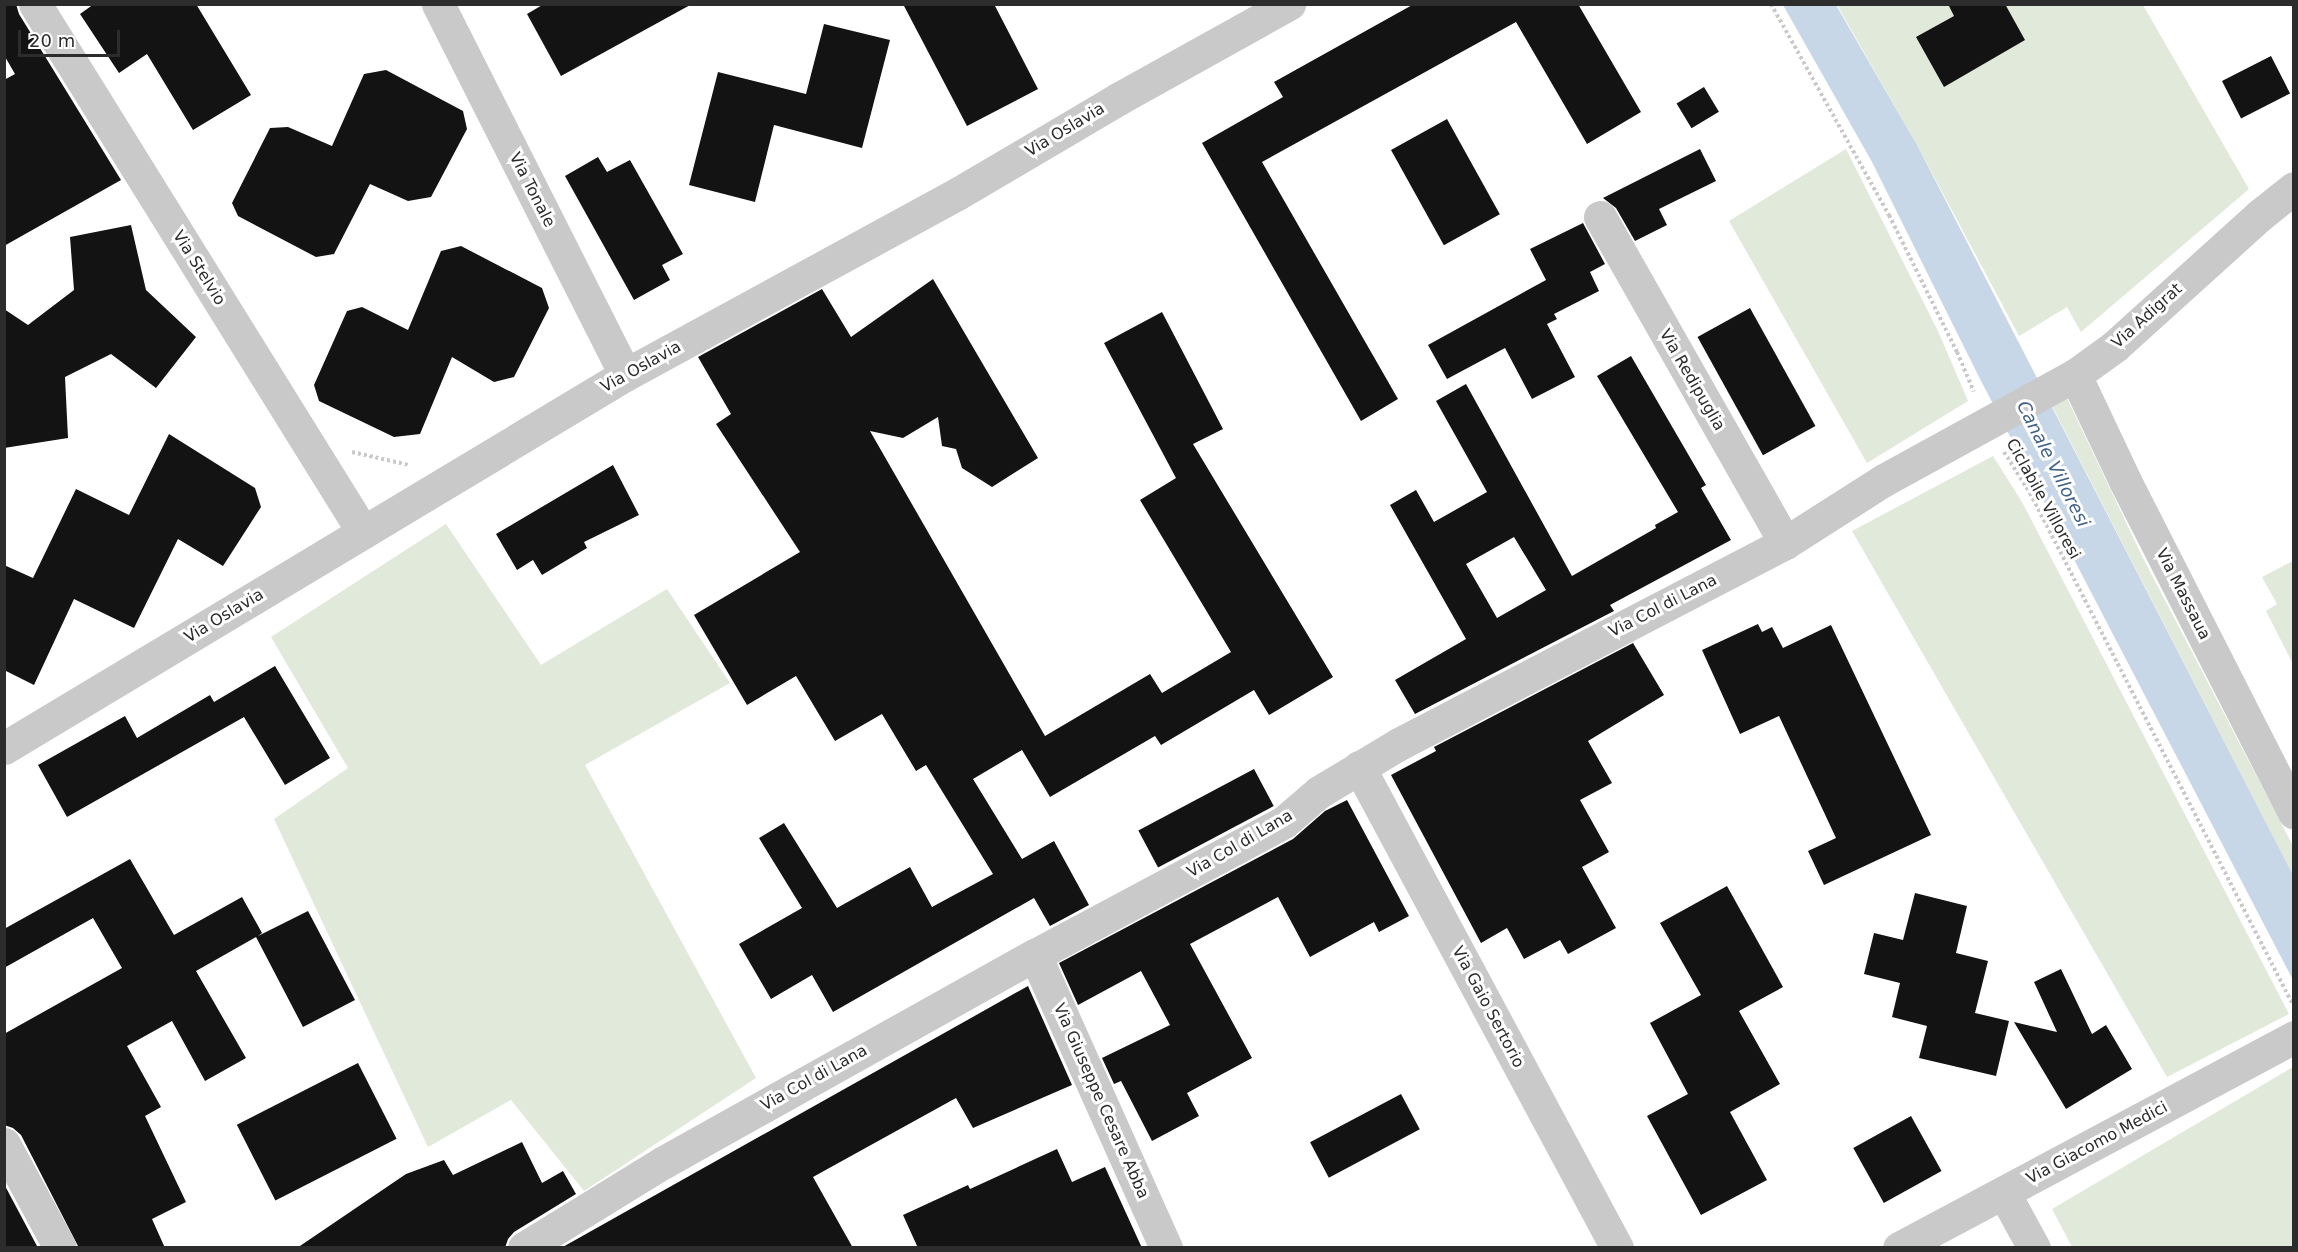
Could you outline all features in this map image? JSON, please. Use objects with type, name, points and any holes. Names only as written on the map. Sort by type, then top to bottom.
[{"type":"street","name":"Via Stelvio","points":[[35,4],[363,532]]},
{"type":"street","name":"Via Tonale","points":[[438,4],[625,375]]},
{"type":"street","name":"Via Oslavia","points":[[4,748],[625,375],[957,194],[1118,99],[1289,4]]},
{"type":"street","name":"Via Adigrat","points":[[1990,422],[2067,380],[2115,346],[2294,188]]},
{"type":"street","name":"Via Redipuglia","points":[[1600,217],[1785,543]]},
{"type":"street","name":"Via Massaua","points":[[2067,380],[2125,481],[2294,812]]},
{"type":"street","name":"Via Col di Lana","points":[[524,1248],[664,1162],[1035,955],[1284,822],[1319,792],[1399,744],[1785,543],[1884,480],[1990,422]]},
{"type":"street","name":"Via Gaio Sertorio","points":[[1359,767],[1617,1248]]},
{"type":"street","name":"Via Giuseppe Cesare Abba","points":[[1035,955],[1167,1248]]},
{"type":"street","name":"Via Giacomo Medici","points":[[1899,1248],[2294,1037]]},
{"type":"street","points":[[4,1143],[60,1248]]},
{"type":"street","points":[[2004,1193],[2034,1248]]},
{"type":"path","name":"Ciclabile Villoresi","points":[[1771,4],[1889,215],[1990,422],[2030,493],[2294,1006]]},
{"type":"path","points":[[306,441],[457,476]]},
{"type":"green space","points":[[1837,5],[2143,5],[2249,189],[2081,332],[2067,307],[2019,336],[1917,145]]},
{"type":"green space","points":[[1846,149],[1938,331],[1968,401],[1867,463],[1729,221]]},
{"type":"green space","points":[[2064,392],[2143,558],[2293,846],[2293,875],[2049,400]]},
{"type":"green space","points":[[1993,456],[2022,502],[2289,1014],[2167,1077],[1852,531]]},
{"type":"green space","points":[[446,524],[541,665],[667,589],[730,683],[585,765],[756,1078],[584,1191],[511,1100],[428,1147],[274,819],[348,768],[271,637]]},
{"type":"green space","points":[[2293,561],[2293,664],[2266,611],[2277,604],[2262,577]]},
{"type":"green space","points":[[2293,1067],[2293,1247],[2072,1247],[2052,1209]]},
{"type":"water","name":"Canale Villoresi","points":[[1783,5],[1836,5],[1917,145],[2293,875],[2293,980],[1979,377],[1872,162]]},
{"type":"building","points":[[4,4],[16,4],[19,14],[121,180],[4,246],[4,80],[15,74],[4,55]]},
{"type":"building","points":[[94,4],[196,4],[251,95],[193,130],[147,54],[119,73],[80,14]]},
{"type":"building","points":[[544,4],[692,4],[561,76],[527,14]]},
{"type":"building","points":[[903,4],[994,4],[1038,89],[967,126]]},
{"type":"building","points":[[1414,4],[1578,4],[1641,112],[1587,144],[1516,22],[1262,162],[1398,399],[1361,421],[1202,143],[1283,97],[1274,82]]},
{"type":"building","points":[[1948,4],[2005,4],[2025,40],[1944,87],[1916,37],[1954,16]]},
{"type":"building","points":[[824,24],[890,40],[862,148],[774,125],[755,202],[689,185],[718,72],[806,94]]},
{"type":"building","points":[[2271,56],[2290,93],[2241,118],[2222,81]]},
{"type":"building","points":[[386,70],[463,111],[467,129],[431,197],[408,201],[370,184],[334,254],[316,257],[238,216],[232,203],[270,128],[288,127],[332,146],[364,74]]},
{"type":"building","points":[[1704,87],[1719,112],[1692,128],[1677,103]]},
{"type":"building","points":[[1447,119],[1500,214],[1444,245],[1391,150]]},
{"type":"building","points":[[1700,149],[1716,181],[1659,209],[1667,225],[1635,241],[1616,208],[1603,198]]},
{"type":"building","points":[[598,157],[607,172],[630,160],[683,254],[662,265],[670,280],[634,300],[565,176]]},
{"type":"building","points":[[1583,223],[1605,264],[1590,272],[1599,291],[1554,314],[1557,319],[1547,324],[1575,377],[1532,399],[1505,348],[1447,379],[1428,345],[1546,280],[1530,249]]},
{"type":"building","points":[[131,225],[146,290],[196,337],[156,388],[111,354],[65,377],[68,438],[4,448],[4,309],[28,325],[74,290],[70,237]]},
{"type":"building","points":[[461,246],[542,288],[549,308],[514,377],[494,382],[452,357],[420,434],[394,437],[319,401],[314,385],[347,311],[362,307],[408,330],[441,251]]},
{"type":"building","points":[[933,279],[1038,458],[992,487],[962,468],[956,449],[942,446],[938,417],[903,438],[870,431],[1045,736],[1150,674],[1162,693],[1231,652],[1140,500],[1176,478],[1104,343],[1162,312],[1223,429],[1193,444],[1333,677],[1269,715],[1254,690],[1161,745],[1155,736],[1050,797],[1022,750],[973,779],[1022,859],[1054,841],[1089,905],[1050,926],[1034,898],[833,1012],[812,975],[771,999],[739,944],[802,908],[759,838],[784,823],[837,908],[910,867],[932,907],[993,874],[926,765],[916,771],[882,714],[835,741],[796,676],[747,705],[694,615],[800,552],[716,424],[731,414],[698,357],[822,289],[851,337]]},
{"type":"building","points":[[1750,308],[1815,426],[1763,455],[1698,337]]},
{"type":"building","points":[[1631,356],[1706,485],[1701,488],[1731,540],[1610,605],[1614,611],[1415,714],[1395,680],[1466,639],[1390,505],[1416,490],[1434,522],[1487,492],[1436,401],[1466,384],[1572,576],[1656,528],[1655,525],[1678,512],[1597,376]],"holes":[[[1514,537],[1546,590],[1497,618],[1466,564]]]},
{"type":"building","points":[[169,434],[255,488],[261,507],[223,566],[178,539],[134,628],[74,599],[34,685],[4,670],[4,565],[33,578],[76,489],[129,515]]},
{"type":"building","points":[[613,465],[639,515],[584,542],[587,548],[542,575],[533,560],[517,570],[496,534]]},
{"type":"building","points":[[1758,624],[1762,632],[1772,627],[1783,648],[1831,625],[1931,835],[1824,885],[1808,851],[1836,838],[1779,716],[1740,734],[1702,650]]},
{"type":"building","points":[[1633,643],[1664,695],[1588,741],[1612,783],[1580,800],[1609,852],[1582,867],[1616,928],[1568,954],[1560,940],[1524,959],[1507,928],[1481,943],[1391,775],[1436,751],[1434,747]]},
{"type":"building","points":[[275,666],[330,758],[285,785],[244,717],[67,817],[38,765],[125,716],[137,738],[210,695],[214,702]]},
{"type":"building","points":[[1254,769],[1274,806],[1158,868],[1138,831]]},
{"type":"building","points":[[1347,800],[1409,916],[1379,932],[1374,922],[1310,957],[1278,897],[1190,944],[1252,1058],[1187,1093],[1199,1116],[1152,1141],[1121,1081],[1114,1084],[1102,1058],[1170,1025],[1141,971],[1078,1005],[1059,963],[1293,839],[1325,811]]},
{"type":"building","points":[[130,859],[174,935],[242,897],[262,933],[258,936],[308,911],[355,1000],[303,1027],[256,937],[196,971],[246,1058],[205,1081],[172,1021],[127,1046],[161,1107],[145,1116],[186,1202],[152,1219],[165,1248],[79,1248],[21,1135],[13,1128],[4,1125],[4,1034],[122,968],[93,918],[4,968],[4,929]]},
{"type":"building","points":[[1727,886],[1783,987],[1739,1011],[1780,1084],[1730,1112],[1767,1180],[1701,1215],[1647,1116],[1688,1094],[1650,1023],[1701,995],[1660,923]]},
{"type":"building","points":[[1915,893],[1967,906],[1956,953],[1988,961],[1975,1013],[2009,1021],[1996,1076],[1919,1058],[1927,1026],[1892,1017],[1900,983],[1864,974],[1874,933],[1903,940]]},
{"type":"building","points":[[2061,969],[2092,1034],[2106,1025],[2132,1069],[2066,1109],[2014,1022],[2057,1032],[2034,982]]},
{"type":"building","points":[[1028,986],[1072,1085],[973,1128],[956,1098],[813,1177],[853,1248],[561,1248]]},
{"type":"building","points":[[358,1063],[397,1139],[275,1200],[237,1125]]},
{"type":"building","points":[[1401,1094],[1420,1129],[1329,1178],[1310,1142]]},
{"type":"building","points":[[1911,1116],[1942,1171],[1884,1203],[1853,1148]]},
{"type":"building","points":[[522,1142],[542,1183],[563,1171],[576,1194],[514,1232],[505,1248],[297,1248],[406,1174],[444,1160],[453,1175]]},
{"type":"building","points":[[1057,1149],[1072,1182],[1105,1167],[1142,1248],[918,1248],[903,1215],[968,1185],[970,1189]]},
{"type":"building","points":[[4,1184],[38,1248],[4,1248]]}]
